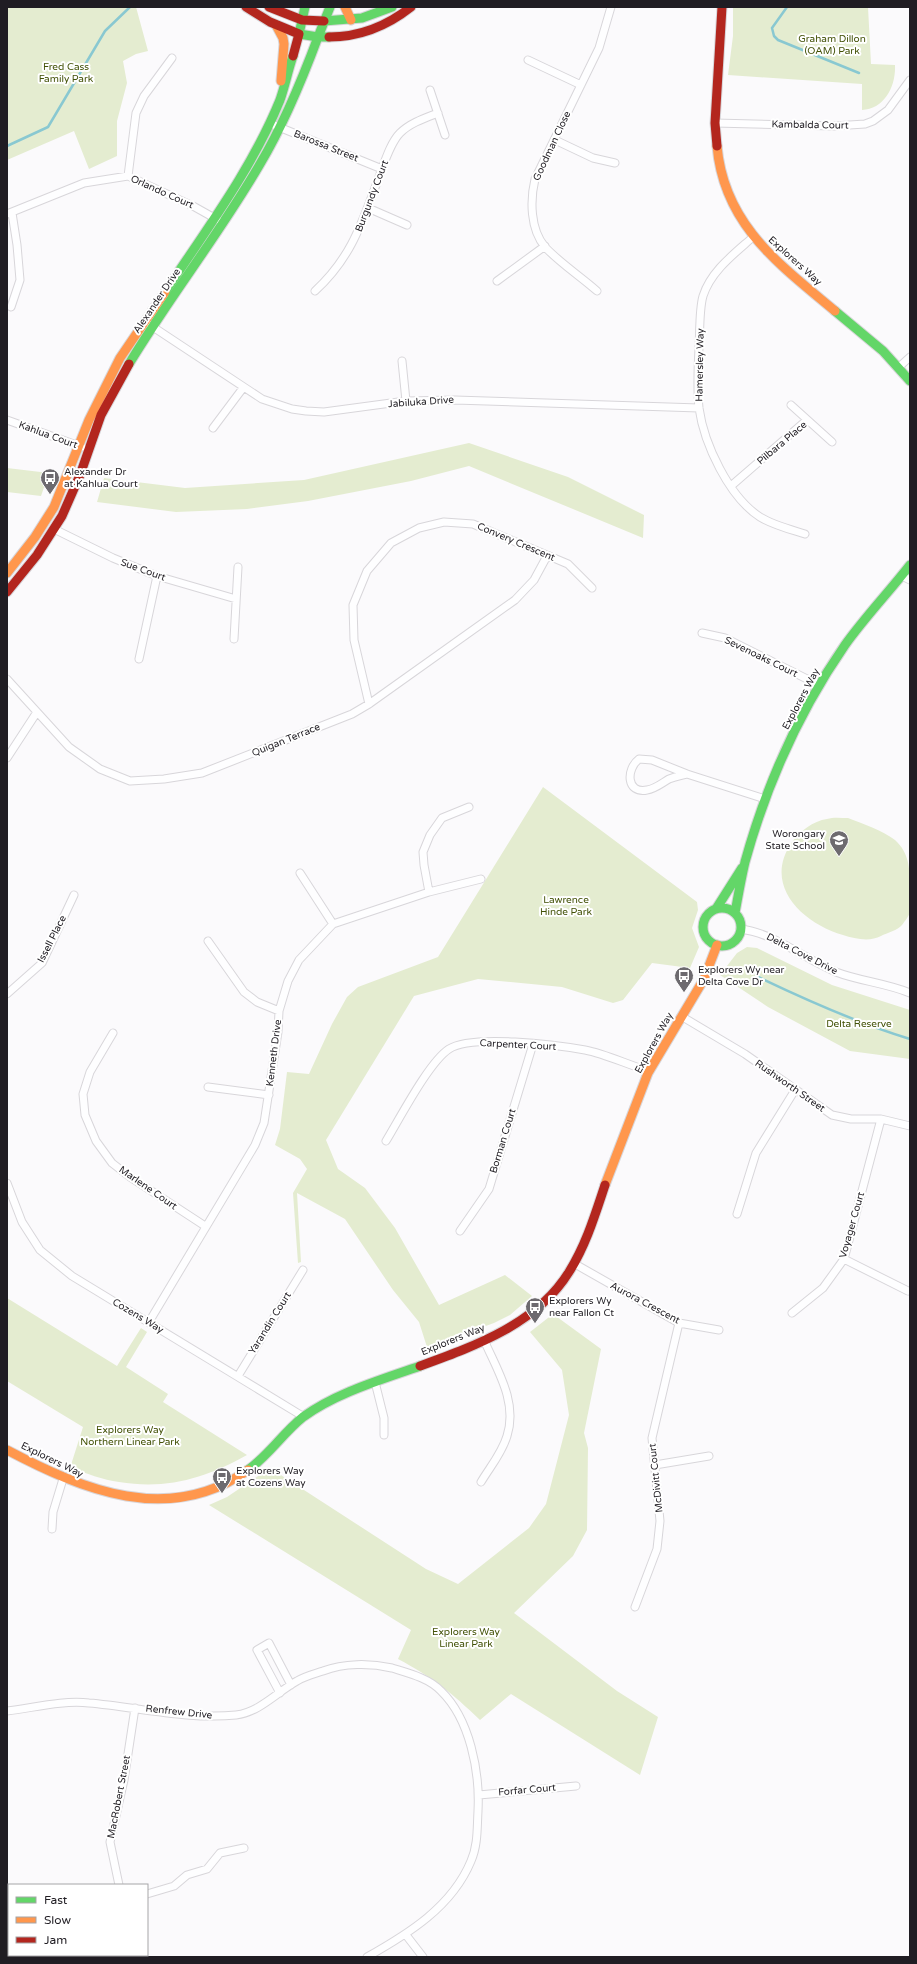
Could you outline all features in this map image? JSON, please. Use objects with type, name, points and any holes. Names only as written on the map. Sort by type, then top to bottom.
[{"type":"street","points":[[246,7],[276,25],[299,34],[318,37],[349,35],[373,30],[397,18],[411,7]]},
{"type":"street","points":[[269,7],[302,20],[324,21],[351,20],[377,14],[392,7]]},
{"type":"street","name":"Alexander Drive","points":[[7,592],[28,568],[54,529],[75,487],[99,419],[110,394],[133,355],[153,327],[219,221],[269,124],[290,70],[305,7]]},
{"type":"street","name":"Alexander Drive","points":[[7,572],[35,537],[54,507],[106,383],[120,358],[145,321],[261,163],[299,86],[330,7]]},
{"type":"street","points":[[345,7],[351,20]]},
{"type":"street","name":"Goodman Close","points":[[597,290],[544,246],[536,228],[531,198],[535,179],[599,48],[611,7]]},
{"type":"street","name":"Explorers Way","points":[[722,7],[715,123],[718,158],[726,188],[739,216],[753,237],[781,266],[884,351],[910,381]]},
{"type":"street","points":[[274,113],[284,57],[284,39],[276,25]]},
{"type":"street","points":[[128,176],[136,113],[144,96],[172,58]]},
{"type":"street","points":[[528,60],[581,85]]},
{"type":"street","name":"Kambalda Court","points":[[715,123],[834,126],[865,124],[873,121],[888,110],[910,80]]},
{"type":"street","points":[[430,90],[445,135]]},
{"type":"street","name":"Burgundy Court","points":[[315,291],[328,278],[347,254],[368,208],[382,169],[400,133],[413,124],[438,113]]},
{"type":"street","name":"Barossa Street","points":[[269,124],[280,127],[382,169]]},
{"type":"street","points":[[555,140],[593,158],[615,163]]},
{"type":"street","name":"Orlando Court","points":[[10,214],[84,183],[128,176],[193,206],[219,221]]},
{"type":"street","points":[[368,208],[407,224]]},
{"type":"street","points":[[10,214],[17,240],[20,280],[11,306]]},
{"type":"street","name":"Hamersley Way","points":[[753,237],[714,275],[703,297],[699,358],[699,408],[709,447],[731,486],[752,511],[760,517],[805,534]]},
{"type":"street","points":[[497,281],[544,246]]},
{"type":"street","name":"Jabiluka Drive","points":[[145,321],[242,388],[262,399],[278,405],[306,411],[324,412],[406,401],[493,400],[699,408]]},
{"type":"street","points":[[899,367],[910,357]]},
{"type":"street","points":[[402,361],[406,401]]},
{"type":"street","points":[[213,428],[242,388]]},
{"type":"street","points":[[791,405],[808,420]]},
{"type":"street","name":"Kahlua Court","points":[[7,420],[89,450]]},
{"type":"street","name":"Pilbara Place","points":[[731,486],[808,420],[832,442]]},
{"type":"street","name":"Convery Crescent","points":[[369,704],[354,640],[353,604],[368,571],[391,543],[419,528],[444,522],[473,524],[568,564],[592,588]]},
{"type":"street","name":"Sue Court","points":[[54,529],[113,558],[157,576],[236,599]]},
{"type":"street","name":"Quigan Terrace","points":[[7,679],[69,747],[100,769],[130,781],[164,779],[202,773],[352,714],[369,704],[515,600],[534,580],[547,556]]},
{"type":"street","name":"Explorers Way","points":[[740,929],[739,919],[735,913],[745,863],[765,799],[782,759],[819,685],[846,644],[906,578],[910,565]]},
{"type":"street","points":[[234,639],[238,567]]},
{"type":"street","points":[[139,659],[157,576]]},
{"type":"street","name":"Sevenoaks Court","points":[[702,633],[725,638],[819,685]]},
{"type":"street","points":[[7,758],[37,712]]},
{"type":"street","points":[[687,774],[677,776],[647,790],[640,790],[630,784],[629,776],[635,762],[639,759],[652,760],[687,774],[765,799]]},
{"type":"street","points":[[429,892],[423,852],[430,835],[442,818],[469,806]]},
{"type":"street","name":"Explorers Way","points":[[7,1450],[64,1479],[93,1490],[131,1497],[164,1499],[196,1493],[226,1483],[251,1468],[304,1417],[334,1398],[484,1340],[517,1324],[541,1308],[562,1285],[575,1264],[587,1238],[649,1071],[710,964],[717,945],[706,937],[703,924],[710,912],[716,908],[745,863]]},
{"type":"street","points":[[300,873],[333,924]]},
{"type":"street","name":"Kenneth Drive","points":[[149,1322],[205,1226],[255,1145],[264,1123],[278,1032],[279,1011],[288,981],[299,960],[333,924],[429,892],[481,879]]},
{"type":"street","name":"Issell Place","points":[[7,994],[42,963],[74,895]]},
{"type":"street","points":[[716,908],[723,908],[735,913]]},
{"type":"street","points":[[717,945],[731,943],[737,938],[740,929]]},
{"type":"street","name":"Delta Cove Drive","points":[[740,929],[760,933],[826,968],[846,976],[910,993]]},
{"type":"street","points":[[208,941],[244,992],[257,1002],[279,1011]]},
{"type":"street","name":"Rushworth Street","points":[[680,1016],[745,1054],[832,1115],[851,1119],[881,1119],[910,1126]]},
{"type":"street","name":"Marlene Court","points":[[113,1033],[90,1072],[83,1094],[85,1114],[96,1142],[112,1163],[205,1226]]},
{"type":"street","name":"Carpenter Court","points":[[386,1141],[435,1061],[450,1048],[466,1043],[482,1042],[533,1044],[586,1050],[649,1071]]},
{"type":"street","name":"Borman Court","points":[[460,1232],[489,1189],[533,1044]]},
{"type":"street","points":[[208,1087],[268,1094]]},
{"type":"street","points":[[737,1214],[756,1153],[795,1090]]},
{"type":"street","name":"Voyager Court","points":[[792,1314],[823,1288],[844,1258],[881,1119]]},
{"type":"street","name":"Cozens Way","points":[[7,1182],[22,1222],[40,1250],[72,1276],[304,1417]]},
{"type":"street","points":[[844,1258],[908,1291]]},
{"type":"street","name":"Aurora Crescent","points":[[575,1264],[679,1323],[719,1330]]},
{"type":"street","name":"Yarandin Court","points":[[238,1376],[303,1270]]},
{"type":"street","name":"McDivitt Court","points":[[635,1607],[657,1549],[660,1521],[652,1438],[679,1323]]},
{"type":"street","points":[[481,1482],[501,1450],[507,1437],[511,1413],[506,1393],[484,1340]]},
{"type":"street","points":[[375,1382],[384,1418],[384,1435]]},
{"type":"street","points":[[655,1465],[709,1456]]},
{"type":"street","points":[[52,1529],[53,1512],[64,1479]]},
{"type":"street","points":[[280,1693],[257,1650],[269,1643],[291,1685]]},
{"type":"street","name":"Renfrew Drive","points":[[7,1711],[86,1702],[209,1717],[239,1715],[264,1704],[297,1680],[326,1670],[354,1665],[378,1665],[413,1674],[441,1690],[460,1717],[471,1744],[479,1795],[477,1838],[471,1860],[456,1888],[430,1916],[406,1935],[367,1957]]},
{"type":"street","name":"MacRobert Street","points":[[119,1884],[110,1842],[124,1780],[135,1708]]},
{"type":"street","name":"Forfar Court","points":[[479,1795],[576,1786]]},
{"type":"street","points":[[148,1894],[174,1886],[186,1875],[207,1869],[220,1853],[244,1848]]},
{"type":"street","points":[[406,1935],[423,1957]]},
{"type":"green space","name":"Fred Cass Family Park","points":[[7,7],[136,7],[148,51],[136,54],[123,61],[127,83],[117,121],[117,156],[89,169],[74,131],[7,160]]},
{"type":"green space","name":"Graham Dillon (OAM) Park","points":[[733,7],[868,7],[871,64],[895,65],[895,73],[891,89],[877,106],[862,110],[862,84],[728,75],[733,36]]},
{"type":"green space","points":[[469,443],[568,477],[644,515],[643,538],[469,466],[411,481],[308,501],[247,509],[176,512],[97,502],[104,478],[185,488],[304,480]]},
{"type":"green space","points":[[7,468],[49,473],[41,496],[7,492]]},
{"type":"green space","name":"Lawrence Hinde Park","points":[[543,787],[697,902],[698,910],[692,928],[699,947],[690,968],[652,963],[623,1000],[613,1003],[562,987],[478,979],[414,996],[326,1140],[338,1169],[365,1188],[395,1228],[439,1305],[505,1275],[532,1296],[510,1315],[494,1323],[427,1347],[419,1322],[393,1290],[345,1219],[297,1193],[301,1262],[298,1263],[293,1193],[307,1169],[300,1159],[275,1145],[280,1129],[287,1072],[309,1074],[332,1024],[347,997],[358,987],[438,957]]},
{"type":"green space","points":[[832,818],[848,818],[890,836],[900,846],[907,858],[910,879],[909,915],[898,928],[877,938],[857,939],[828,929],[801,912],[791,900],[784,887],[782,873],[784,858],[795,838],[807,827],[822,820]]},
{"type":"green space","name":"Delta Reserve","points":[[747,947],[757,948],[832,985],[910,1010],[910,1059],[850,1051],[768,1007],[720,975],[737,953]]},
{"type":"green space","name":"Explorers Way Northern Linear Park","points":[[7,1298],[117,1366],[141,1328],[147,1332],[126,1367],[168,1394],[163,1402],[247,1455],[201,1476],[170,1483],[137,1484],[113,1481],[70,1468],[83,1427],[7,1381]]},
{"type":"green space","name":"Explorers Way Linear Park","points":[[553,1314],[601,1349],[584,1433],[588,1448],[587,1530],[573,1556],[514,1613],[617,1691],[658,1717],[640,1775],[511,1694],[480,1720],[441,1686],[421,1672],[398,1659],[411,1630],[209,1505],[227,1497],[270,1468],[426,1569],[458,1584],[529,1528],[546,1504],[569,1415],[562,1370],[530,1332]]},
{"type":"waterway","points":[[7,146],[48,127],[105,31],[130,7]]},
{"type":"waterway","points":[[787,7],[772,28],[774,36],[778,40],[859,73]]},
{"type":"waterway","points":[[756,976],[794,994],[871,1026],[910,1039]]},
{"type":"traffic: fast","points":[[305,7],[299,34],[318,37],[330,7]]},
{"type":"traffic: fast","points":[[324,21],[362,18],[392,7]]},
{"type":"traffic: fast","points":[[129,364],[245,190],[269,149],[292,102],[318,37],[329,37]]},
{"type":"traffic: fast","points":[[165,292],[227,199],[256,150],[269,126],[280,100],[293,56]]},
{"type":"traffic: fast","points":[[835,311],[883,351],[910,381]]},
{"type":"traffic: fast","points":[[735,913],[745,862],[753,834],[774,777],[799,722],[813,696],[845,645],[910,565]]},
{"type":"traffic: fast","points":[[716,909],[742,868]]},
{"type":"traffic: fast","points":[[722,908],[735,914],[741,927],[735,940],[722,946],[709,940],[703,927],[709,914],[722,908]]},
{"type":"traffic: fast","points":[[248,1470],[263,1458],[296,1423],[316,1408],[360,1387],[420,1366]]},
{"type":"traffic: slow","points":[[345,7],[351,20]]},
{"type":"traffic: slow","points":[[276,25],[283,38],[284,44],[281,81]]},
{"type":"traffic: slow","points":[[717,146],[722,174],[731,198],[743,221],[775,259],[835,311]]},
{"type":"traffic: slow","points":[[7,573],[35,537],[54,507],[89,420],[120,358],[165,292]]},
{"type":"traffic: slow","points":[[605,1185],[648,1073],[704,979],[717,945]]},
{"type":"traffic: slow","points":[[7,1450],[36,1465],[96,1489],[126,1496],[157,1499],[188,1496],[218,1487],[248,1470]]},
{"type":"traffic: jam","points":[[246,7],[270,22],[299,34],[293,56]]},
{"type":"traffic: jam","points":[[269,7],[302,20]]},
{"type":"traffic: jam","points":[[329,37],[352,35],[373,29],[392,20],[411,7]]},
{"type":"traffic: jam","points":[[717,146],[715,123],[722,7]]},
{"type":"traffic: jam","points":[[302,20],[324,21]]},
{"type":"traffic: jam","points":[[7,592],[37,555],[62,516],[80,475],[101,415],[129,364]]},
{"type":"traffic: jam","points":[[420,1366],[483,1341],[503,1331],[540,1306],[556,1290],[575,1262],[590,1230],[605,1185]]},
{"type":"place","name":"Alexander Dr at Kahlua Court","points":[[50,495]]},
{"type":"place","name":"Worongary State School","points":[[839,857]]},
{"type":"place","name":"Explorers Wy near Delta Cove Dr","points":[[684,993]]},
{"type":"place","name":"Explorers Wy near Fallon Ct","points":[[535,1324]]},
{"type":"place","name":"Explorers Way at Cozens Way","points":[[222,1494]]}]
